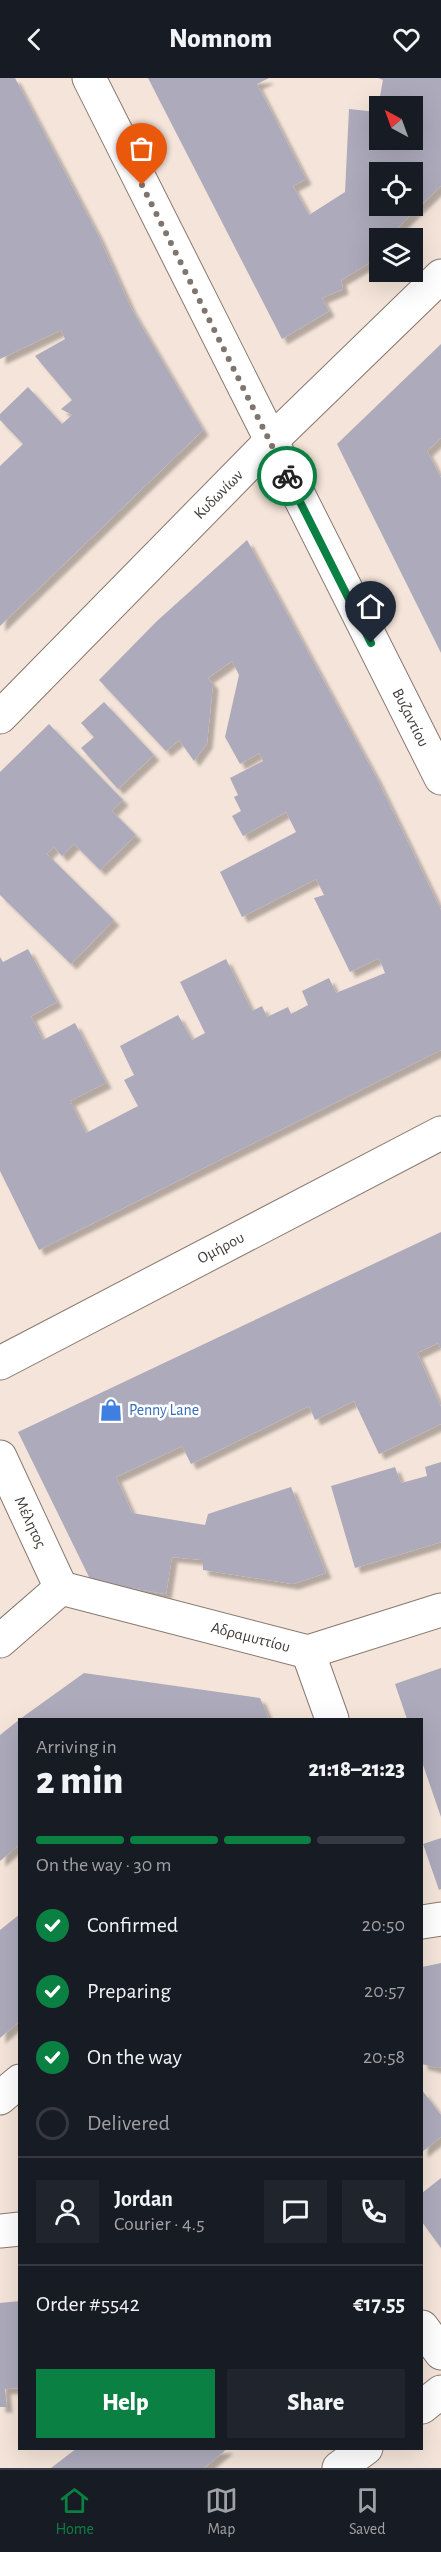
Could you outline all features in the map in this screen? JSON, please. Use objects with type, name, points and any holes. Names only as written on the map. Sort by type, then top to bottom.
[{"type":"street","name":"Βυζαντίου","points":[[89,78],[270,442],[431,738],[441,778]]},
{"type":"street","name":"Κυδωνίων","points":[[0,717],[270,442],[441,276]]},
{"type":"street","name":"Ομήρου","points":[[4,1352],[441,1133]]},
{"type":"street","name":"Μέλητος","points":[[0,1457],[61,1588]]},
{"type":"street","points":[[0,1641],[61,1588]]},
{"type":"street","name":"Αδραμυττίου","points":[[61,1588],[308,1652],[441,1610]]},
{"type":"street","points":[[308,1652],[332,1718]]},
{"type":"street","points":[[423,1922],[441,1919]]},
{"type":"street","points":[[0,2098],[18,2083]]},
{"type":"street","points":[[0,2231],[18,2229]]},
{"type":"street","points":[[423,2328],[441,2353]]},
{"type":"street","points":[[423,2406],[441,2392]]},
{"type":"street","points":[[339,2468],[363,2450]]},
{"type":"building","points":[[0,78],[15,78],[98,235],[131,308],[203,430],[0,626],[0,466],[23,444],[0,420],[0,414],[28,387],[62,424],[72,415],[61,409],[72,400],[35,356],[65,339],[61,330],[0,359]]},
{"type":"building","points":[[148,78],[269,78],[257,84],[306,179],[293,186],[309,215],[345,192],[349,109],[369,111],[369,150],[423,150],[423,96],[380,96],[383,80],[378,78],[441,78],[441,186],[423,203],[423,162],[369,162],[369,216],[410,216],[397,228],[369,228],[369,263],[341,280],[343,289],[322,298],[329,311],[282,339]]},
{"type":"building","points":[[441,344],[441,438],[427,451],[441,478],[441,653],[337,444]]},
{"type":"building","points":[[247,540],[376,777],[441,910],[441,1050],[39,1250],[0,1171],[0,957],[3,962],[28,949],[57,1002],[31,1016],[43,1040],[75,1023],[106,1083],[70,1101],[86,1133],[138,1106],[124,1080],[134,1075],[120,1046],[178,1015],[192,1040],[205,1033],[180,982],[226,959],[252,1011],[262,1006],[267,1017],[288,1007],[291,1014],[308,1005],[302,991],[329,978],[336,993],[385,973],[379,958],[350,972],[314,898],[324,895],[316,879],[242,917],[220,872],[296,832],[286,812],[243,836],[232,816],[241,811],[234,797],[238,795],[230,778],[263,761],[259,753],[240,764],[225,737],[239,675],[232,661],[208,678],[213,684],[207,743],[194,761],[179,740],[166,751],[99,680],[157,621]]},
{"type":"building","points":[[104,702],[154,755],[118,789],[81,748],[94,737],[81,723]]},
{"type":"building","points":[[49,724],[123,800],[112,811],[136,835],[100,870],[74,844],[62,856],[54,847],[47,854],[114,920],[71,964],[0,895],[0,772]]},
{"type":"building","points":[[441,1232],[441,1349],[438,1343],[417,1353],[441,1407],[441,1424],[379,1454],[354,1401],[315,1420],[309,1406],[191,1464],[182,1446],[116,1477],[132,1513],[205,1525],[208,1514],[291,1487],[326,1573],[293,1584],[203,1570],[203,1560],[172,1557],[166,1594],[91,1581],[18,1432]]},
{"type":"building","points":[[441,1462],[441,1542],[355,1568],[331,1486],[395,1467],[401,1483],[427,1476],[425,1467]]},
{"type":"building","points":[[441,1668],[441,1817],[423,1765],[423,1718],[407,1718],[395,1684]]},
{"type":"building","points":[[84,1673],[260,1698],[269,1718],[21,1718]]},
{"type":"building","points":[[18,1721],[18,1846],[0,1861],[0,1735]]},
{"type":"building","points":[[441,1838],[441,1889],[439,1890],[423,1844]]},
{"type":"building","points":[[18,1916],[18,2023],[0,2038],[0,1930]]},
{"type":"building","points":[[441,1963],[441,2067],[437,2068],[423,2064],[423,1967]]},
{"type":"building","points":[[423,2091],[441,2115],[441,2137],[423,2151]]},
{"type":"building","points":[[441,2178],[441,2248],[423,2223],[423,2192]]},
{"type":"building","points":[[18,2301],[18,2388],[5,2389],[7,2407],[0,2407],[0,2303]]},
{"type":"building","points":[[74,2450],[226,2450],[204,2468],[51,2468]]},
{"type":"way so far","points":[[142,185],[287,476]]},
{"type":"place","name":"Penny Lane","points":[[111,1410]]},
{"type":"route","points":[[287,476],[371,643]]}]
